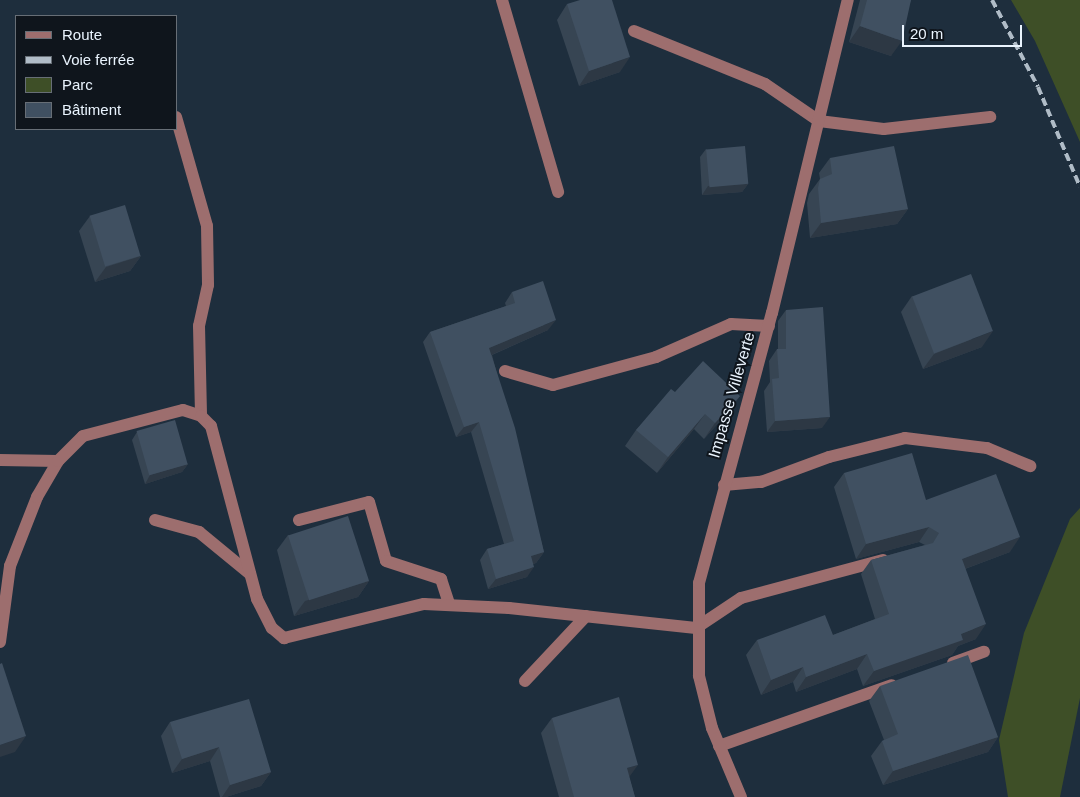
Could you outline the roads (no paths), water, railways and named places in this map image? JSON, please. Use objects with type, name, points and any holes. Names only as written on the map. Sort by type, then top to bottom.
[{"type":"street","points":[[502,0],[558,192]]},
{"type":"street","name":"Impasse Villeverte","points":[[740,797],[720,746],[699,676],[696,628],[704,556],[769,326],[848,0]]},
{"type":"street","points":[[634,31],[765,84],[819,121],[884,129],[990,117]]},
{"type":"street","points":[[178,124],[207,226],[208,285],[199,326],[202,416]]},
{"type":"street","points":[[505,371],[553,385],[656,357],[731,324],[769,326]]},
{"type":"street","points":[[0,642],[10,566],[37,497],[58,460],[83,436],[168,412],[183,410],[202,416],[211,426],[250,574],[272,628],[284,638],[424,604],[449,604],[586,616],[696,628],[741,598],[893,558]]},
{"type":"street","points":[[724,485],[761,482],[829,457],[905,438],[987,448],[1030,466]]},
{"type":"street","points":[[0,460],[58,460]]},
{"type":"street","points":[[299,520],[369,502],[386,561],[441,579],[449,604]]},
{"type":"street","points":[[155,520],[199,532],[250,574]]},
{"type":"street","points":[[525,681],[586,616]]},
{"type":"street","points":[[938,668],[984,652]]},
{"type":"street","points":[[720,746],[902,681]]},
{"type":"railway","points":[[992,0],[1038,87],[1080,187]]}]
